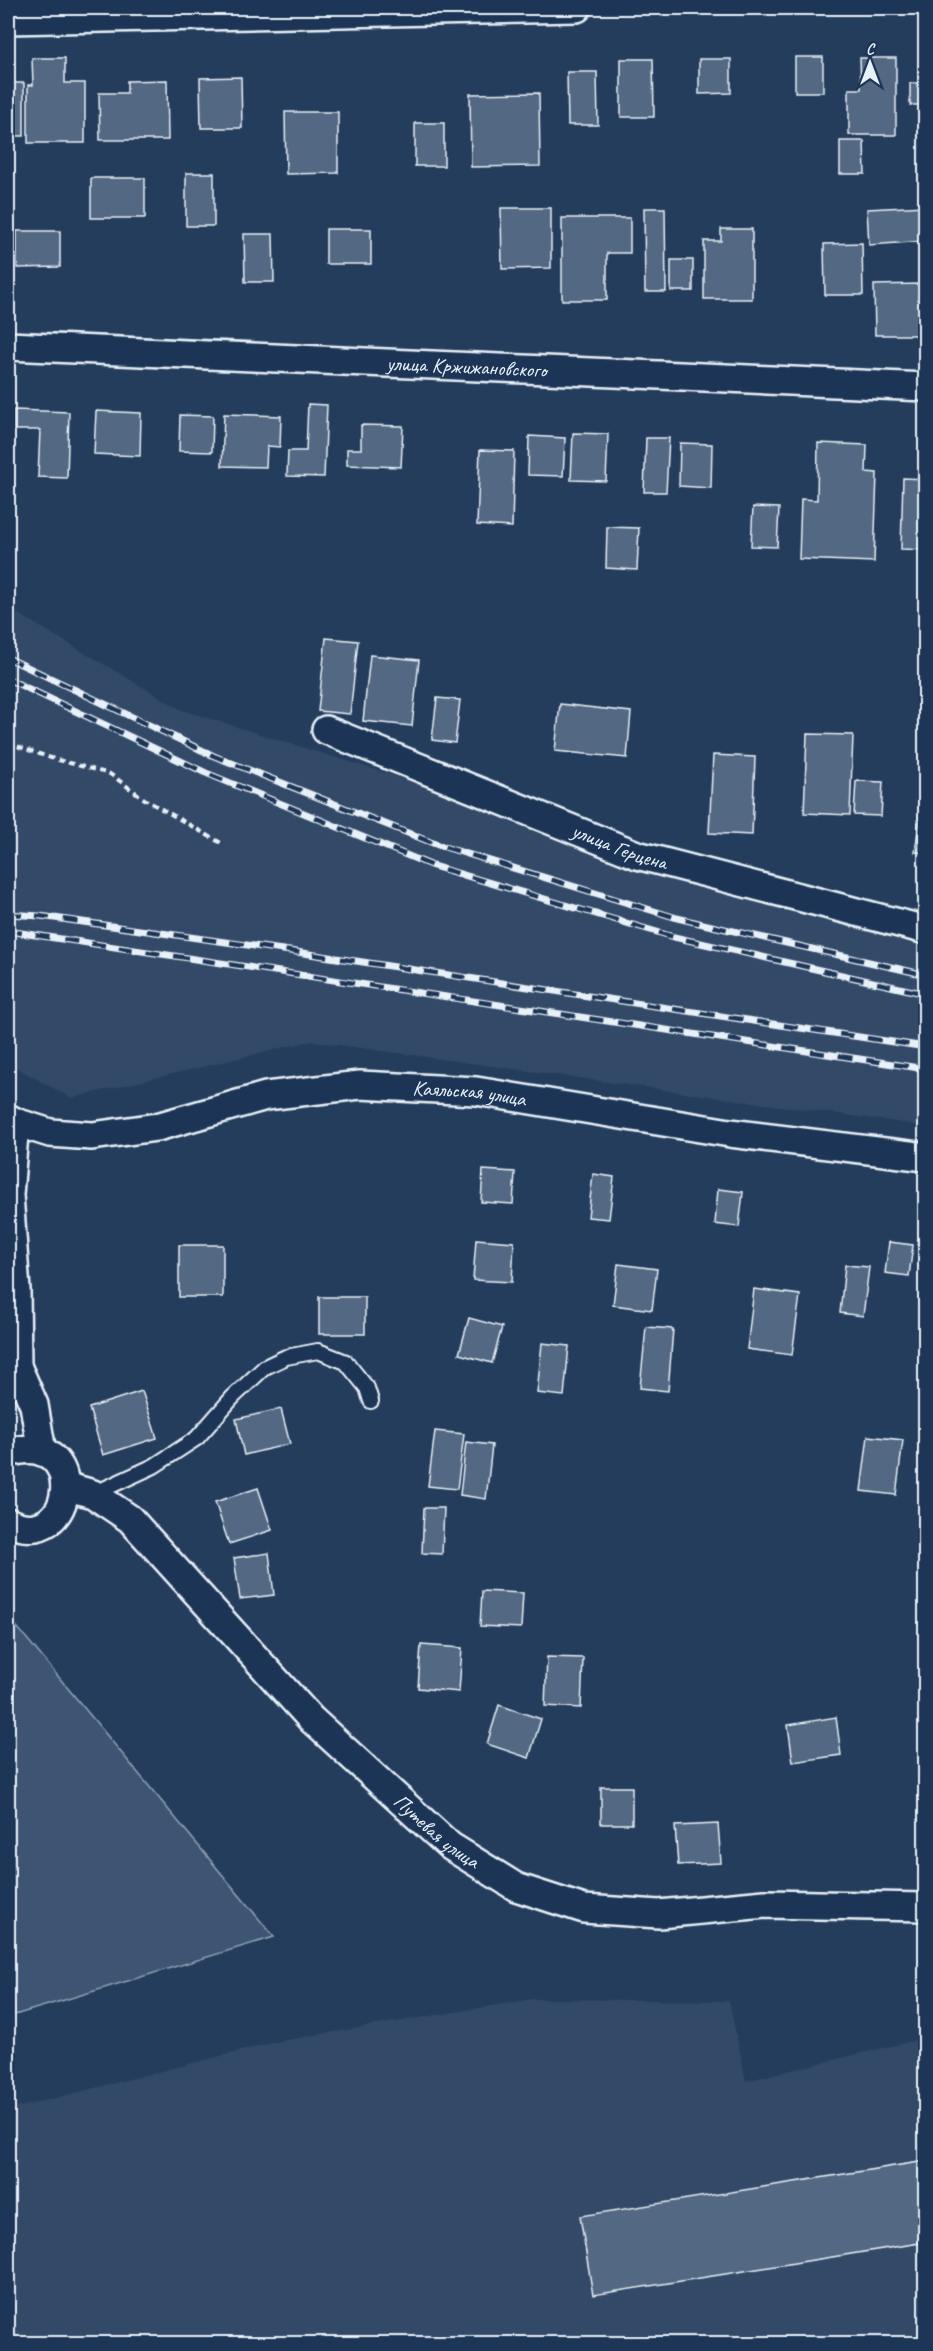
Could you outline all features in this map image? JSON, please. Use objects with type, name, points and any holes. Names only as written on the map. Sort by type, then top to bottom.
[{"type":"street","points":[[8,20],[577,8]]},
{"type":"street","name":"улица Кржижановского","points":[[8,346],[926,387]]},
{"type":"street","name":"улица Герцена","points":[[326,730],[637,855],[926,930]]},
{"type":"street","name":"Каяльская улица","points":[[11,1120],[50,1133],[92,1136],[157,1127],[266,1096],[360,1085],[476,1091],[730,1133],[926,1157]]},
{"type":"street","points":[[11,1120],[9,1195],[15,1290],[12,1376],[34,1405],[42,1452]]},
{"type":"street","points":[[8,1453],[23,1448],[42,1452],[57,1463],[65,1486],[64,1500],[54,1516],[38,1526],[19,1527],[8,1522]]},
{"type":"street","name":"Путевая улица","points":[[65,1486],[93,1494],[130,1519],[311,1719],[450,1846],[516,1887],[584,1909],[659,1914],[765,1904],[926,1907]]},
{"type":"lane","points":[[93,1494],[154,1466],[196,1438],[233,1397],[265,1367],[286,1357],[318,1351],[346,1362],[367,1388],[371,1401]]},
{"type":"path","points":[[8,743],[51,758],[110,774],[146,800],[223,844]]},
{"type":"shaded area","points":[[8,608],[182,710],[837,913],[925,927],[925,1126],[311,1041],[71,1098],[8,1063]]},
{"type":"shaded area","points":[[8,1616],[274,1937],[8,2017]]},
{"type":"shaded area","points":[[533,1999],[729,2001],[746,2081],[925,2038],[925,2343],[8,2344],[8,2110],[280,2041]]},
{"type":"building","points":[[795,57],[823,57],[823,92],[795,92]]},
{"type":"building","points":[[32,58],[65,58],[65,83],[85,83],[85,143],[28,143],[28,85],[33,85]]},
{"type":"building","points":[[860,58],[896,58],[896,135],[849,135],[849,89],[861,89]]},
{"type":"building","points":[[923,58],[926,58],[926,105],[910,105],[910,83],[924,83]]},
{"type":"building","points":[[621,59],[653,59],[654,117],[621,117]]},
{"type":"building","points":[[699,59],[731,59],[731,93],[699,94]]},
{"type":"building","points":[[567,72],[597,72],[598,125],[568,125]]},
{"type":"building","points":[[241,77],[242,128],[201,128],[200,78]]},
{"type":"building","points":[[167,80],[168,140],[100,140],[99,93],[127,93],[127,81]]},
{"type":"building","points":[[8,83],[24,83],[24,136],[8,136]]},
{"type":"building","points":[[539,93],[540,166],[471,167],[470,94]]},
{"type":"building","points":[[285,112],[338,112],[338,173],[286,174]]},
{"type":"building","points":[[415,123],[444,123],[444,166],[415,166]]},
{"type":"building","points":[[840,141],[864,141],[865,174],[840,174]]},
{"type":"building","points":[[186,173],[214,173],[214,226],[186,226]]},
{"type":"building","points":[[91,178],[145,178],[145,218],[91,218]]},
{"type":"building","points":[[926,206],[926,241],[869,245],[867,209]]},
{"type":"building","points":[[501,208],[551,208],[551,268],[502,269]]},
{"type":"building","points":[[644,208],[665,208],[666,292],[645,292]]},
{"type":"building","points":[[562,218],[630,218],[630,253],[607,253],[607,300],[562,300]]},
{"type":"building","points":[[326,229],[371,229],[371,264],[326,264]]},
{"type":"building","points":[[721,229],[752,229],[752,299],[704,299],[704,241],[721,241]]},
{"type":"building","points":[[17,231],[60,231],[60,267],[17,268]]},
{"type":"building","points":[[244,234],[273,234],[274,282],[245,282]]},
{"type":"building","points":[[862,243],[863,295],[825,295],[824,244]]},
{"type":"building","points":[[671,260],[693,260],[693,291],[671,291]]},
{"type":"building","points":[[921,284],[922,335],[875,335],[874,285]]},
{"type":"building","points":[[308,404],[327,405],[324,477],[287,476],[288,451],[306,451]]},
{"type":"building","points":[[14,410],[69,412],[67,478],[38,477],[40,430],[14,430]]},
{"type":"building","points":[[96,411],[141,413],[140,456],[94,454]]},
{"type":"building","points":[[224,414],[281,416],[280,447],[267,446],[266,467],[222,466]]},
{"type":"building","points":[[180,415],[213,416],[212,452],[179,451]]},
{"type":"building","points":[[361,425],[403,426],[401,467],[347,465],[347,449],[361,449]]},
{"type":"building","points":[[573,433],[608,434],[606,481],[571,480]]},
{"type":"building","points":[[529,436],[565,438],[563,476],[528,475]]},
{"type":"building","points":[[646,438],[669,438],[666,492],[644,492]]},
{"type":"building","points":[[680,443],[712,444],[711,488],[679,486]]},
{"type":"building","points":[[818,443],[867,445],[866,472],[877,473],[874,562],[799,559],[801,499],[817,500]]},
{"type":"building","points":[[480,450],[514,451],[512,527],[477,525]]},
{"type":"building","points":[[903,478],[926,479],[926,550],[901,549]]},
{"type":"building","points":[[753,507],[779,508],[777,547],[751,546]]},
{"type":"building","points":[[607,527],[639,528],[637,570],[606,568]]},
{"type":"building","points":[[326,638],[358,641],[350,714],[318,711]]},
{"type":"building","points":[[370,655],[419,660],[412,726],[363,721]]},
{"type":"building","points":[[437,698],[460,700],[455,743],[432,740]]},
{"type":"building","points":[[560,704],[631,712],[627,758],[555,751]]},
{"type":"building","points":[[807,734],[853,735],[850,815],[804,813]]},
{"type":"building","points":[[713,755],[755,757],[752,835],[709,833]]},
{"type":"building","points":[[856,781],[883,782],[881,816],[854,815]]},
{"type":"building","points":[[924,787],[926,787],[926,853],[915,852]]},
{"type":"building","points":[[483,1170],[515,1172],[513,1204],[481,1202]]},
{"type":"building","points":[[593,1174],[614,1177],[609,1219],[588,1217]]},
{"type":"building","points":[[718,1189],[743,1192],[739,1227],[715,1224]]},
{"type":"building","points":[[476,1239],[514,1242],[512,1282],[473,1280]]},
{"type":"building","points":[[889,1242],[913,1245],[909,1276],[885,1273]]},
{"type":"building","points":[[179,1245],[223,1245],[223,1297],[179,1297]]},
{"type":"building","points":[[618,1264],[657,1269],[652,1310],[613,1305]]},
{"type":"building","points":[[845,1265],[869,1267],[863,1316],[840,1313]]},
{"type":"building","points":[[754,1289],[800,1295],[792,1355],[747,1349]]},
{"type":"building","points":[[319,1297],[365,1297],[365,1334],[319,1334]]},
{"type":"building","points":[[469,1318],[502,1327],[492,1363],[459,1354]]},
{"type":"building","points":[[646,1327],[673,1329],[668,1391],[640,1388]]},
{"type":"building","points":[[542,1343],[569,1346],[564,1396],[537,1393]]},
{"type":"building","points":[[142,1391],[157,1438],[103,1455],[89,1408]]},
{"type":"building","points":[[281,1409],[290,1444],[244,1455],[236,1419]]},
{"type":"building","points":[[435,1431],[464,1434],[457,1489],[428,1486]]},
{"type":"building","points":[[868,1436],[903,1440],[896,1495],[861,1491]]},
{"type":"building","points":[[466,1442],[492,1445],[486,1499],[460,1495]]},
{"type":"building","points":[[258,1488],[272,1530],[229,1544],[215,1502]]},
{"type":"building","points":[[424,1508],[444,1508],[442,1554],[422,1553]]},
{"type":"building","points":[[269,1553],[274,1595],[240,1599],[234,1558]]},
{"type":"building","points":[[482,1591],[523,1593],[521,1628],[480,1626]]},
{"type":"building","points":[[421,1645],[462,1648],[459,1692],[418,1688]]},
{"type":"building","points":[[547,1657],[583,1658],[581,1708],[545,1706]]},
{"type":"building","points":[[499,1705],[541,1719],[529,1758],[487,1744]]},
{"type":"building","points":[[836,1717],[841,1755],[793,1762],[788,1725]]},
{"type":"building","points":[[601,1787],[632,1787],[632,1824],[601,1824]]},
{"type":"building","points":[[718,1824],[721,1863],[678,1865],[675,1826]]},
{"type":"building","points":[[926,2161],[926,2242],[593,2295],[580,2216]]},
{"type":"railway","points":[[8,658],[214,756],[438,845],[677,918],[926,975]]},
{"type":"railway","points":[[8,679],[206,773],[433,866],[674,937],[926,994]]},
{"type":"railway","points":[[8,914],[40,916],[283,950],[926,1047]]},
{"type":"railway","points":[[8,931],[926,1069]]}]
